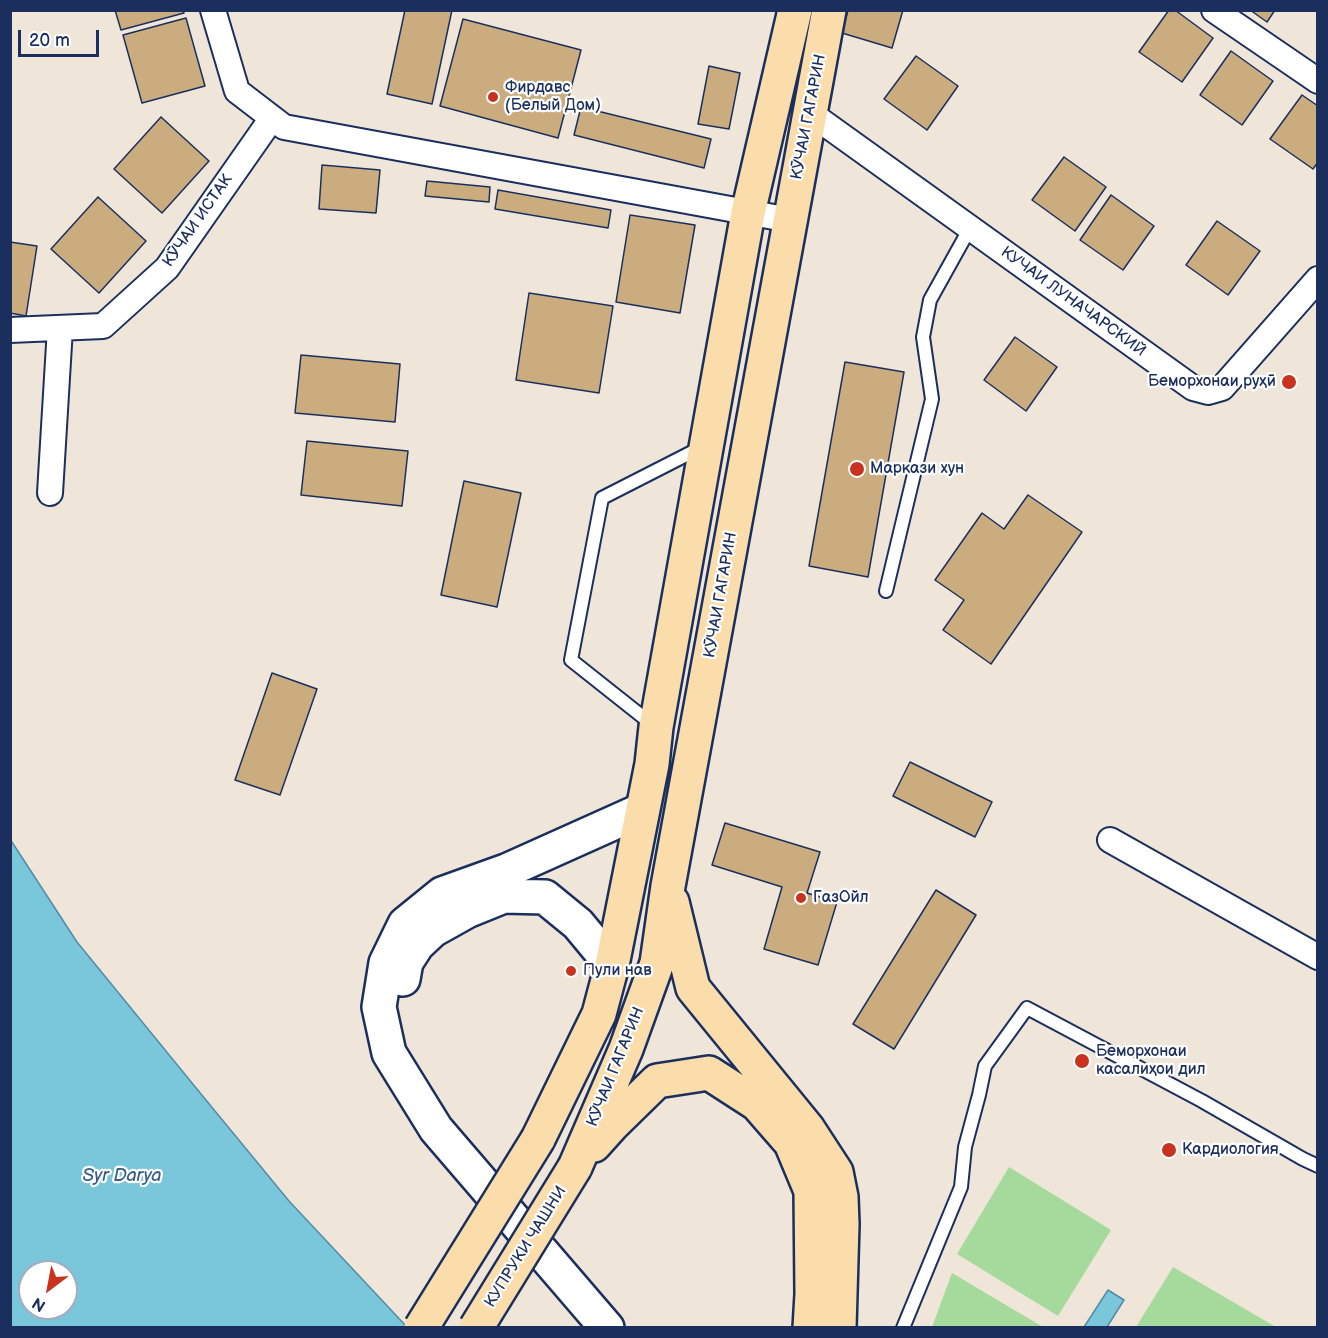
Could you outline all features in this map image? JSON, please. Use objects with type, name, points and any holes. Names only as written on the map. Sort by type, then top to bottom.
[{"type":"highway","points":[[421,1328],[538,1138],[599,1014],[612,965],[652,764],[656,727],[748,213],[795,10]]},
{"type":"highway","name":"КӮЧАИ ГАГАРИН","points":[[575,1167],[626,1049],[657,963],[668,886],[829,10]]},
{"type":"highway","points":[[668,886],[693,988],[808,1129],[836,1172],[841,1197],[842,1224],[838,1328]]},
{"type":"highway","points":[[575,1167],[612,1125],[657,1081],[709,1073],[757,1104],[791,1143],[811,1191],[810,1328]]},
{"type":"highway","name":"КУПРУКИ ЧАШНИ","points":[[476,1328],[575,1167]]},
{"type":"main road","points":[[608,1328],[436,1129],[388,1053],[379,1006],[386,963],[405,924],[442,894],[506,871],[642,810]]},
{"type":"main road","points":[[612,965],[578,924],[545,897],[504,896],[458,916],[433,930],[417,945],[406,962],[399,1009],[408,1047],[447,1115],[630,1328]]},
{"type":"street","points":[[213,10],[237,91],[284,127],[790,220]]},
{"type":"street","points":[[1214,10],[1317,81]]},
{"type":"street","name":"КУЧАИ ЛУНАЧАРСКИЙ","points":[[810,113],[1192,388],[1208,392],[1222,388],[1317,279]]},
{"type":"street","name":"КӮЧАИ ИСТАК","points":[[10,330],[103,326],[167,268],[272,118]]},
{"type":"street","points":[[50,493],[60,328]]},
{"type":"street","points":[[1110,840],[1317,957]]},
{"type":"lane","points":[[886,591],[932,399],[922,338],[930,300],[970,228]]},
{"type":"lane","points":[[656,727],[571,660],[602,498],[706,446]]},
{"type":"lane","points":[[903,1328],[961,1187],[965,1147],[985,1066],[1027,1008],[1202,1101],[1317,1166]]},
{"type":"green space","points":[[1009,1167],[1111,1230],[1058,1316],[957,1254]]},
{"type":"green space","points":[[1173,1267],[1276,1327],[1136,1327]]},
{"type":"green space","points":[[952,1273],[1043,1327],[932,1327]]},
{"type":"water","name":"Syr Darya","points":[[10,839],[77,942],[289,1201],[407,1327],[11,1327]]},
{"type":"water","points":[[1108,1290],[1124,1300],[1107,1327],[1084,1327]]},
{"type":"building","points":[[115,10],[183,10],[184,13],[121,30]]},
{"type":"building","points":[[405,10],[452,10],[432,104],[387,94]]},
{"type":"building","points":[[848,10],[903,10],[892,48],[842,33]]},
{"type":"building","points":[[1169,10],[1175,10],[1213,38],[1182,82],[1139,52]]},
{"type":"building","points":[[1250,10],[1275,10],[1267,22]]},
{"type":"building","points":[[186,18],[205,86],[142,103],[123,35]]},
{"type":"building","points":[[463,19],[581,50],[558,138],[440,106]]},
{"type":"building","points":[[1231,51],[1273,81],[1242,125],[1200,95]]},
{"type":"building","points":[[916,56],[958,86],[927,130],[884,99]]},
{"type":"building","points":[[709,66],[740,73],[729,129],[698,124]]},
{"type":"building","points":[[1302,95],[1318,106],[1318,162],[1313,169],[1270,139]]},
{"type":"building","points":[[581,107],[711,139],[704,168],[574,135]]},
{"type":"building","points":[[161,117],[209,161],[162,213],[114,169]]},
{"type":"building","points":[[1064,157],[1106,187],[1075,231],[1032,200]]},
{"type":"building","points":[[322,165],[380,170],[376,213],[319,209]]},
{"type":"building","points":[[427,181],[490,187],[489,202],[425,196]]},
{"type":"building","points":[[498,190],[611,210],[608,228],[495,209]]},
{"type":"building","points":[[1111,195],[1154,226],[1123,270],[1080,240]]},
{"type":"building","points":[[98,197],[146,241],[99,293],[51,249]]},
{"type":"building","points":[[630,215],[695,225],[680,313],[616,302]]},
{"type":"building","points":[[1217,221],[1260,251],[1228,295],[1186,265]]},
{"type":"building","points":[[10,242],[37,246],[26,316],[10,313]]},
{"type":"building","points":[[529,293],[613,306],[599,393],[516,380]]},
{"type":"building","points":[[1015,337],[1057,367],[1026,411],[984,380]]},
{"type":"building","points":[[301,355],[400,364],[395,422],[295,413]]},
{"type":"building","name":"Маркази хун","points":[[845,362],[904,372],[868,577],[809,566]]},
{"type":"building","points":[[307,441],[408,451],[402,506],[301,495]]},
{"type":"building","points":[[464,481],[521,493],[497,607],[441,595]]},
{"type":"building","points":[[1028,495],[1082,532],[991,664],[943,630],[964,600],[935,580],[982,513],[1004,529]]},
{"type":"building","points":[[272,673],[317,689],[280,795],[235,780]]},
{"type":"building","points":[[910,762],[992,802],[975,837],[893,796]]},
{"type":"building","name":"ГазОйл","points":[[725,823],[820,852],[807,893],[837,902],[818,965],[764,949],[782,887],[712,865]]},
{"type":"building","points":[[936,890],[976,915],[894,1049],[853,1024]]},
{"type":"place","name":"Фирдавс (Белый Дом)","points":[[493,97]]},
{"type":"place","name":"Беморхонаи руҳӣ","points":[[1289,382]]},
{"type":"place","name":"Маркази хун","points":[[857,469]]},
{"type":"place","name":"ГазОйл","points":[[801,898]]},
{"type":"place","name":"Пули нав","points":[[571,971]]},
{"type":"place","name":"Беморхонаи касалиҳои дил","points":[[1082,1061]]},
{"type":"place","name":"Кардиология","points":[[1169,1150]]}]
